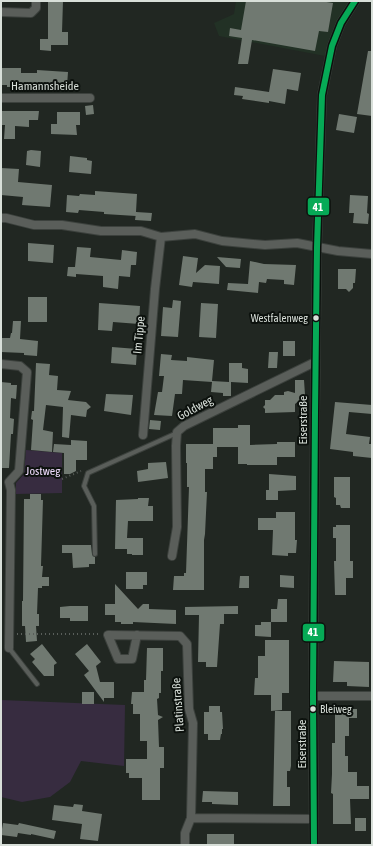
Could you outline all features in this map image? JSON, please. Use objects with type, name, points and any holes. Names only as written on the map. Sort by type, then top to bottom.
[{"type":"street","points":[[1,12],[31,13],[36,8],[36,1]]},
{"type":"street","name":"Eiserstraße","points":[[314,845],[313,696],[315,362],[322,95],[332,46],[341,23],[355,1]]},
{"type":"street","name":"Hamannsheide","points":[[1,98],[90,98]]},
{"type":"street","points":[[1,218],[34,225],[62,225],[101,231],[141,231],[161,237],[195,234],[222,241],[265,246],[297,243],[338,251],[372,254]]},
{"type":"street","name":"Im Tippe","points":[[143,435],[161,237]]},
{"type":"street","name":"Goldweg","points":[[172,556],[177,528],[177,432],[184,426],[315,362]]},
{"type":"street","points":[[1,364],[20,366],[27,372],[19,471],[5,480],[11,490],[9,648]]},
{"type":"street","points":[[108,634],[118,659],[132,659],[137,636]]},
{"type":"street","name":"Platinstraße","points":[[108,634],[180,636],[187,644],[189,709],[193,723],[191,818],[186,833],[185,845]]},
{"type":"street","points":[[313,696],[372,696]]},
{"type":"street","points":[[191,818],[314,819]]},
{"type":"lane","points":[[95,554],[94,506],[84,486],[88,473],[177,432]]},
{"type":"lane","points":[[9,648],[37,684]]},
{"type":"path","points":[[10,634],[108,634]]},
{"type":"shaded area","points":[[236,1],[349,1],[333,32],[325,56],[219,36],[214,23],[234,14]]},
{"type":"green space","name":"Jostweg","points":[[26,450],[62,453],[62,493],[16,494],[16,483],[24,474]]},
{"type":"green space","points":[[1,700],[125,705],[124,766],[81,761],[70,782],[50,797],[22,802],[1,797]]},
{"type":"building","points":[[48,1],[63,1],[62,32],[68,32],[68,45],[51,45],[51,51],[40,50],[40,39],[48,39]]},
{"type":"building","points":[[246,1],[320,1],[333,3],[328,32],[319,31],[315,51],[252,40],[248,64],[238,64],[242,38],[229,36],[230,28],[241,30]]},
{"type":"building","points":[[368,51],[372,51],[372,116],[357,114]]},
{"type":"building","points":[[1,68],[21,68],[21,73],[37,73],[37,70],[68,72],[67,86],[7,87],[7,85],[1,85]]},
{"type":"building","points":[[273,69],[301,73],[298,91],[287,89],[285,104],[242,99],[243,96],[234,95],[235,87],[269,92]]},
{"type":"building","points":[[93,105],[94,114],[86,115],[85,106]]},
{"type":"building","points":[[1,111],[39,111],[38,120],[29,120],[29,127],[15,126],[15,139],[4,139],[5,125],[1,125]]},
{"type":"building","points":[[57,112],[80,112],[80,125],[76,125],[77,135],[51,134],[51,124],[57,124]]},
{"type":"building","points":[[339,114],[357,117],[354,133],[336,130]]},
{"type":"building","points":[[27,151],[41,151],[40,167],[26,165]]},
{"type":"building","points":[[70,156],[87,158],[87,160],[92,161],[91,174],[69,172]]},
{"type":"building","points":[[1,168],[19,169],[18,182],[52,185],[50,207],[22,205],[23,197],[1,195]]},
{"type":"building","points":[[95,191],[137,194],[136,212],[152,213],[151,221],[135,220],[136,216],[104,214],[104,212],[79,210],[78,213],[66,212],[67,195],[95,195]]},
{"type":"building","points":[[350,195],[368,196],[368,224],[353,223],[354,213],[349,213]]},
{"type":"building","points":[[28,243],[54,245],[53,263],[28,261]]},
{"type":"building","points":[[77,247],[91,248],[90,257],[121,260],[122,250],[137,252],[136,265],[131,265],[130,277],[119,276],[118,289],[103,287],[103,276],[76,274],[76,277],[67,276],[68,267],[75,267]]},
{"type":"building","points":[[183,256],[198,258],[196,273],[205,265],[220,266],[219,284],[193,282],[192,287],[179,285]]},
{"type":"building","points":[[217,257],[241,259],[240,268],[226,267]]},
{"type":"building","points":[[250,261],[264,264],[296,265],[294,285],[284,284],[284,280],[267,279],[266,283],[259,282],[258,293],[227,290],[228,283],[248,284]]},
{"type":"building","points":[[338,269],[356,269],[355,283],[353,283],[353,288],[349,292],[346,289],[338,289]]},
{"type":"building","points":[[28,297],[47,297],[47,322],[28,322]]},
{"type":"building","points":[[173,300],[181,301],[178,337],[161,336],[163,307],[172,308]]},
{"type":"building","points":[[99,303],[140,306],[139,324],[113,322],[112,331],[98,330]]},
{"type":"building","points":[[201,303],[218,304],[216,338],[199,337]]},
{"type":"building","points":[[13,321],[21,321],[20,339],[38,341],[37,356],[24,355],[24,353],[1,352],[1,338],[10,338]]},
{"type":"building","points":[[283,341],[295,341],[295,356],[283,356]]},
{"type":"building","points":[[112,347],[137,349],[136,365],[111,363]]},
{"type":"building","points":[[269,352],[278,352],[277,368],[268,368]]},
{"type":"building","points":[[161,354],[172,355],[171,360],[187,361],[187,357],[214,360],[212,381],[229,382],[229,363],[242,363],[242,368],[248,369],[248,383],[231,382],[231,396],[223,396],[223,393],[211,392],[212,382],[183,380],[182,394],[175,394],[172,416],[154,415],[158,392],[162,392],[164,376],[159,376]]},
{"type":"building","points":[[36,363],[50,364],[49,375],[58,376],[57,390],[71,391],[68,400],[86,402],[91,407],[87,410],[86,417],[71,415],[69,438],[62,437],[63,407],[46,405],[43,430],[53,432],[52,452],[31,450],[33,420],[31,419],[32,411],[34,411]]},
{"type":"building","points":[[295,380],[304,380],[305,395],[304,399],[301,399],[295,404],[295,412],[265,413],[265,409],[263,407],[265,405],[265,400],[270,400],[275,395],[284,395],[284,392],[288,391],[295,393]]},
{"type":"building","points":[[1,382],[17,385],[16,399],[11,398],[10,418],[14,419],[13,434],[11,434],[9,468],[1,468]]},
{"type":"building","points":[[106,394],[133,395],[131,415],[104,411]]},
{"type":"building","points":[[335,402],[372,405],[372,414],[349,412],[346,434],[370,437],[369,444],[372,444],[372,458],[353,456],[353,452],[330,449]]},
{"type":"building","points":[[150,420],[161,421],[160,430],[149,429]]},
{"type":"building","points":[[238,425],[250,425],[250,445],[295,442],[295,457],[277,457],[277,465],[238,464],[238,447],[217,447],[217,457],[213,457],[213,469],[205,469],[205,492],[207,492],[204,540],[204,590],[173,590],[174,576],[184,576],[184,573],[186,573],[189,487],[187,487],[186,444],[213,444],[213,428],[238,428]]},
{"type":"building","points":[[71,440],[87,441],[87,460],[76,460],[76,471],[70,474],[64,474],[64,453],[53,452],[54,444],[71,445]]},
{"type":"building","points":[[166,462],[168,478],[138,482],[137,471],[148,469],[148,463]]},
{"type":"building","points":[[269,474],[296,476],[296,490],[278,491],[278,500],[266,500],[266,490],[269,490]]},
{"type":"building","points":[[334,477],[350,477],[350,508],[341,508],[340,505],[336,505],[336,498],[334,497]]},
{"type":"building","points":[[30,494],[41,494],[41,500],[43,500],[41,566],[43,566],[42,577],[49,577],[49,586],[42,586],[42,588],[38,588],[37,614],[39,614],[39,626],[36,626],[37,641],[26,642],[25,626],[22,626],[24,499],[30,499]]},
{"type":"building","points":[[149,498],[148,506],[153,506],[153,521],[128,521],[127,538],[143,538],[143,555],[132,555],[127,554],[127,549],[115,549],[116,500]]},
{"type":"building","points":[[276,512],[295,512],[295,540],[297,540],[296,553],[288,553],[288,556],[272,555],[273,530],[258,530],[258,518],[276,518]]},
{"type":"building","points":[[336,525],[350,525],[350,561],[353,561],[353,578],[346,578],[346,595],[335,595],[334,561],[336,561],[336,538],[333,538],[333,527],[336,527]]},
{"type":"building","points":[[62,545],[91,545],[92,554],[95,557],[95,564],[89,564],[89,567],[73,568],[72,553],[62,553]]},
{"type":"building","points":[[126,572],[147,572],[147,585],[143,585],[143,589],[126,589]]},
{"type":"building","points":[[280,575],[294,576],[294,588],[280,587]]},
{"type":"building","points":[[240,576],[249,576],[249,588],[239,588]]},
{"type":"building","points":[[115,584],[138,609],[143,604],[149,604],[149,609],[176,610],[176,624],[133,622],[133,624],[121,624],[121,622],[115,622],[115,615],[105,615],[105,604],[115,604]]},
{"type":"building","points":[[278,599],[287,599],[287,622],[271,622],[271,609],[277,609]]},
{"type":"building","points":[[88,606],[88,621],[70,621],[70,618],[60,618],[60,607]]},
{"type":"building","points":[[238,606],[238,614],[224,614],[224,624],[220,624],[217,667],[206,667],[206,662],[198,662],[199,615],[185,615],[185,607]]},
{"type":"building","points":[[261,622],[271,622],[271,637],[255,636],[255,625],[261,625]]},
{"type":"building","points":[[265,640],[289,640],[289,693],[282,693],[282,710],[271,711],[271,695],[254,695],[255,678],[258,678],[258,656],[265,656]]},
{"type":"building","points":[[42,644],[57,663],[54,665],[54,676],[44,676],[32,662],[35,659],[30,654]]},
{"type":"building","points":[[87,644],[101,662],[96,666],[100,682],[114,682],[114,698],[104,698],[104,702],[84,675],[89,671],[75,654]]},
{"type":"building","points":[[147,648],[163,648],[161,693],[159,693],[159,698],[157,699],[158,715],[163,717],[158,720],[159,747],[164,747],[164,768],[160,768],[160,800],[142,800],[142,778],[129,778],[129,773],[126,773],[126,759],[147,759],[147,741],[140,741],[140,714],[133,714],[133,704],[131,704],[132,692],[144,692]]},
{"type":"building","points":[[334,661],[369,662],[369,687],[347,686],[347,682],[333,682]]},
{"type":"building","points":[[82,692],[94,692],[94,704],[82,704]]},
{"type":"building","points":[[209,706],[220,706],[220,712],[222,712],[223,729],[220,740],[208,740],[208,734],[204,734],[204,712],[209,712]]},
{"type":"building","points":[[335,709],[357,709],[357,718],[349,718],[349,736],[345,736],[345,756],[348,756],[348,772],[357,772],[357,786],[369,786],[369,799],[350,799],[351,824],[333,824],[333,794],[331,793],[332,743],[335,743]]},
{"type":"building","points":[[275,711],[291,711],[291,766],[290,771],[287,771],[287,787],[290,787],[290,806],[273,806]]},
{"type":"building","points":[[203,791],[238,792],[238,805],[202,802]]},
{"type":"building","points":[[74,804],[83,805],[82,811],[102,814],[98,841],[80,839],[82,824],[52,820],[54,805],[73,807]]},
{"type":"building","points":[[355,818],[366,818],[366,831],[355,831]]},
{"type":"building","points":[[3,823],[18,825],[19,823],[56,831],[54,839],[18,833],[17,837],[1,835]]},
{"type":"building","points":[[207,834],[234,834],[234,845],[207,845]]},
{"type":"transit line","name":"41","points":[[314,845],[313,696],[315,413],[317,247],[322,95],[332,46],[341,23],[355,1]]},
{"type":"place","name":"Westfalenweg","points":[[316,318]]},
{"type":"place","name":"Bleiweg","points":[[313,709]]}]
